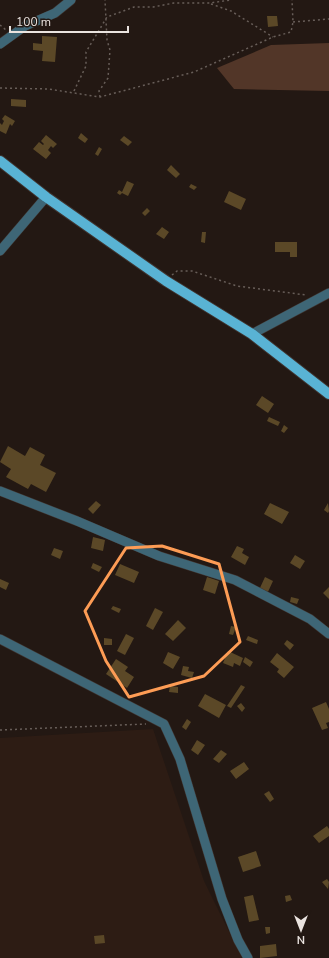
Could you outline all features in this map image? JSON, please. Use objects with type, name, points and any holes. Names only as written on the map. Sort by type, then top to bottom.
[{"type":"main road","points":[[0,161],[46,197],[166,281],[252,334],[329,394]]},
{"type":"street","points":[[0,44],[25,26],[55,13],[72,0]]},
{"type":"street","points":[[0,252],[46,197]]},
{"type":"street","points":[[252,334],[329,293]]},
{"type":"street","points":[[0,491],[77,521],[159,556],[235,580],[310,619],[329,634]]},
{"type":"street","points":[[0,639],[164,724],[180,759],[222,900],[238,940],[248,958]]},
{"type":"path","points":[[100,97],[99,91],[108,78],[110,50],[107,40],[105,0]]},
{"type":"path","points":[[73,92],[86,66],[86,52],[107,17],[134,7],[154,7],[174,3],[210,3],[230,0]]},
{"type":"path","points":[[0,88],[48,89],[100,97],[194,72],[273,37],[291,32],[293,22],[292,0]]},
{"type":"path","points":[[210,3],[231,10],[273,37]]},
{"type":"path","points":[[293,22],[329,19]]},
{"type":"path","points":[[166,281],[177,271],[192,271],[237,286],[306,295]]},
{"type":"path","points":[[0,730],[149,724]]},
{"type":"highlighted area","points":[[162,546],[219,564],[240,642],[204,676],[129,697],[106,661],[85,611],[126,548]]},
{"type":"shaded area","points":[[329,43],[329,91],[234,89],[217,68],[271,45]]},
{"type":"shaded area","points":[[153,729],[204,881],[242,958],[0,958],[0,738]]},
{"type":"building","points":[[267,16],[277,16],[278,26],[268,27]]},
{"type":"building","points":[[42,36],[57,37],[55,62],[42,61],[43,51],[33,50],[33,43],[42,44]]},
{"type":"building","points":[[11,99],[26,100],[26,107],[11,106]]},
{"type":"building","points":[[5,115],[15,121],[12,126],[10,124],[6,134],[0,131],[0,123],[2,125],[4,121],[2,119]]},
{"type":"building","points":[[81,133],[88,139],[85,143],[78,138]]},
{"type":"building","points":[[46,135],[57,144],[53,148],[51,146],[48,150],[51,153],[46,159],[33,149],[39,142],[43,145],[44,144],[41,141]]},
{"type":"building","points":[[124,136],[132,142],[128,146],[120,140]]},
{"type":"building","points":[[99,147],[102,149],[98,156],[95,154]]},
{"type":"building","points":[[171,165],[180,174],[176,178],[167,170]]},
{"type":"building","points":[[127,181],[134,184],[128,196],[122,193],[120,195],[117,193],[119,190],[122,192]]},
{"type":"building","points":[[191,184],[197,187],[194,190],[189,187]]},
{"type":"building","points":[[229,191],[246,199],[241,210],[224,202]]},
{"type":"building","points":[[147,208],[150,211],[145,216],[142,213]]},
{"type":"building","points":[[162,227],[169,232],[164,239],[156,234]]},
{"type":"building","points":[[202,232],[206,232],[205,243],[201,242]]},
{"type":"building","points":[[275,242],[297,242],[297,257],[290,257],[290,252],[275,252]]},
{"type":"building","points":[[262,396],[274,404],[268,413],[256,405]]},
{"type":"building","points":[[269,417],[280,422],[278,426],[267,421]]},
{"type":"building","points":[[284,425],[288,428],[284,433],[281,431]]},
{"type":"building","points":[[8,446],[25,456],[30,447],[45,455],[40,465],[56,473],[46,492],[31,484],[28,489],[6,477],[11,469],[0,462]]},
{"type":"building","points":[[96,501],[101,505],[93,514],[88,509]]},
{"type":"building","points":[[270,503],[289,512],[282,524],[264,514]]},
{"type":"building","points":[[328,503],[329,511],[328,513],[324,510]]},
{"type":"building","points":[[93,537],[105,540],[103,551],[91,548]]},
{"type":"building","points":[[237,546],[244,549],[242,553],[249,557],[245,565],[231,557]]},
{"type":"building","points":[[54,548],[63,551],[60,559],[51,555]]},
{"type":"building","points":[[295,555],[305,561],[300,569],[290,563]]},
{"type":"building","points":[[93,563],[102,567],[99,572],[91,568]]},
{"type":"building","points":[[120,564],[139,572],[134,583],[115,575]]},
{"type":"building","points":[[207,577],[219,581],[215,594],[203,590]]},
{"type":"building","points":[[265,577],[273,581],[267,594],[259,590]]},
{"type":"building","points":[[0,579],[9,583],[6,590],[0,587]]},
{"type":"building","points":[[329,587],[329,599],[323,593]]},
{"type":"building","points":[[291,597],[299,599],[297,604],[290,602]]},
{"type":"building","points":[[113,606],[121,609],[119,613],[111,609]]},
{"type":"building","points":[[155,608],[163,612],[153,630],[146,626]]},
{"type":"building","points":[[178,620],[186,628],[173,641],[165,634]]},
{"type":"building","points":[[231,626],[236,627],[233,635],[229,634]]},
{"type":"building","points":[[126,634],[134,638],[125,655],[117,651]]},
{"type":"building","points":[[248,636],[258,640],[257,644],[246,640]]},
{"type":"building","points":[[104,638],[112,639],[112,645],[104,645]]},
{"type":"building","points":[[287,640],[294,645],[290,650],[284,644]]},
{"type":"building","points":[[228,651],[243,658],[240,666],[234,663],[233,667],[223,663]]},
{"type":"building","points":[[168,652],[180,657],[173,669],[163,663]]},
{"type":"building","points":[[277,653],[294,667],[284,678],[277,672],[279,669],[270,662]]},
{"type":"building","points":[[245,657],[253,662],[250,667],[243,662]]},
{"type":"building","points":[[116,659],[128,667],[125,671],[134,677],[127,688],[106,674]]},
{"type":"building","points":[[183,666],[189,667],[188,671],[194,672],[192,678],[181,675]]},
{"type":"building","points":[[241,685],[245,687],[231,708],[227,706]]},
{"type":"building","points":[[170,686],[178,687],[178,693],[169,692]]},
{"type":"building","points":[[205,694],[226,705],[219,718],[198,706]]},
{"type":"building","points":[[326,702],[329,709],[329,722],[326,723],[328,728],[322,730],[312,708]]},
{"type":"building","points":[[241,703],[245,708],[242,712],[237,706]]},
{"type":"building","points":[[187,719],[191,722],[186,730],[182,727]]},
{"type":"building","points":[[197,740],[205,745],[198,755],[191,750]]},
{"type":"building","points":[[221,750],[227,754],[219,763],[213,759]]},
{"type":"building","points":[[244,762],[249,769],[236,779],[230,771]]},
{"type":"building","points":[[269,791],[274,799],[270,802],[264,794]]},
{"type":"building","points":[[327,826],[329,829],[329,836],[319,843],[313,836]]},
{"type":"building","points":[[256,851],[261,866],[243,872],[238,857]]},
{"type":"building","points":[[327,879],[329,882],[328,889],[322,882]]},
{"type":"building","points":[[253,895],[259,920],[249,922],[244,897]]},
{"type":"building","points":[[290,895],[292,900],[286,902],[285,896]]},
{"type":"building","points":[[265,927],[270,927],[270,933],[266,934]]},
{"type":"building","points":[[104,935],[105,943],[95,944],[94,936]]},
{"type":"building","points":[[276,944],[277,956],[260,958],[260,946]]}]
